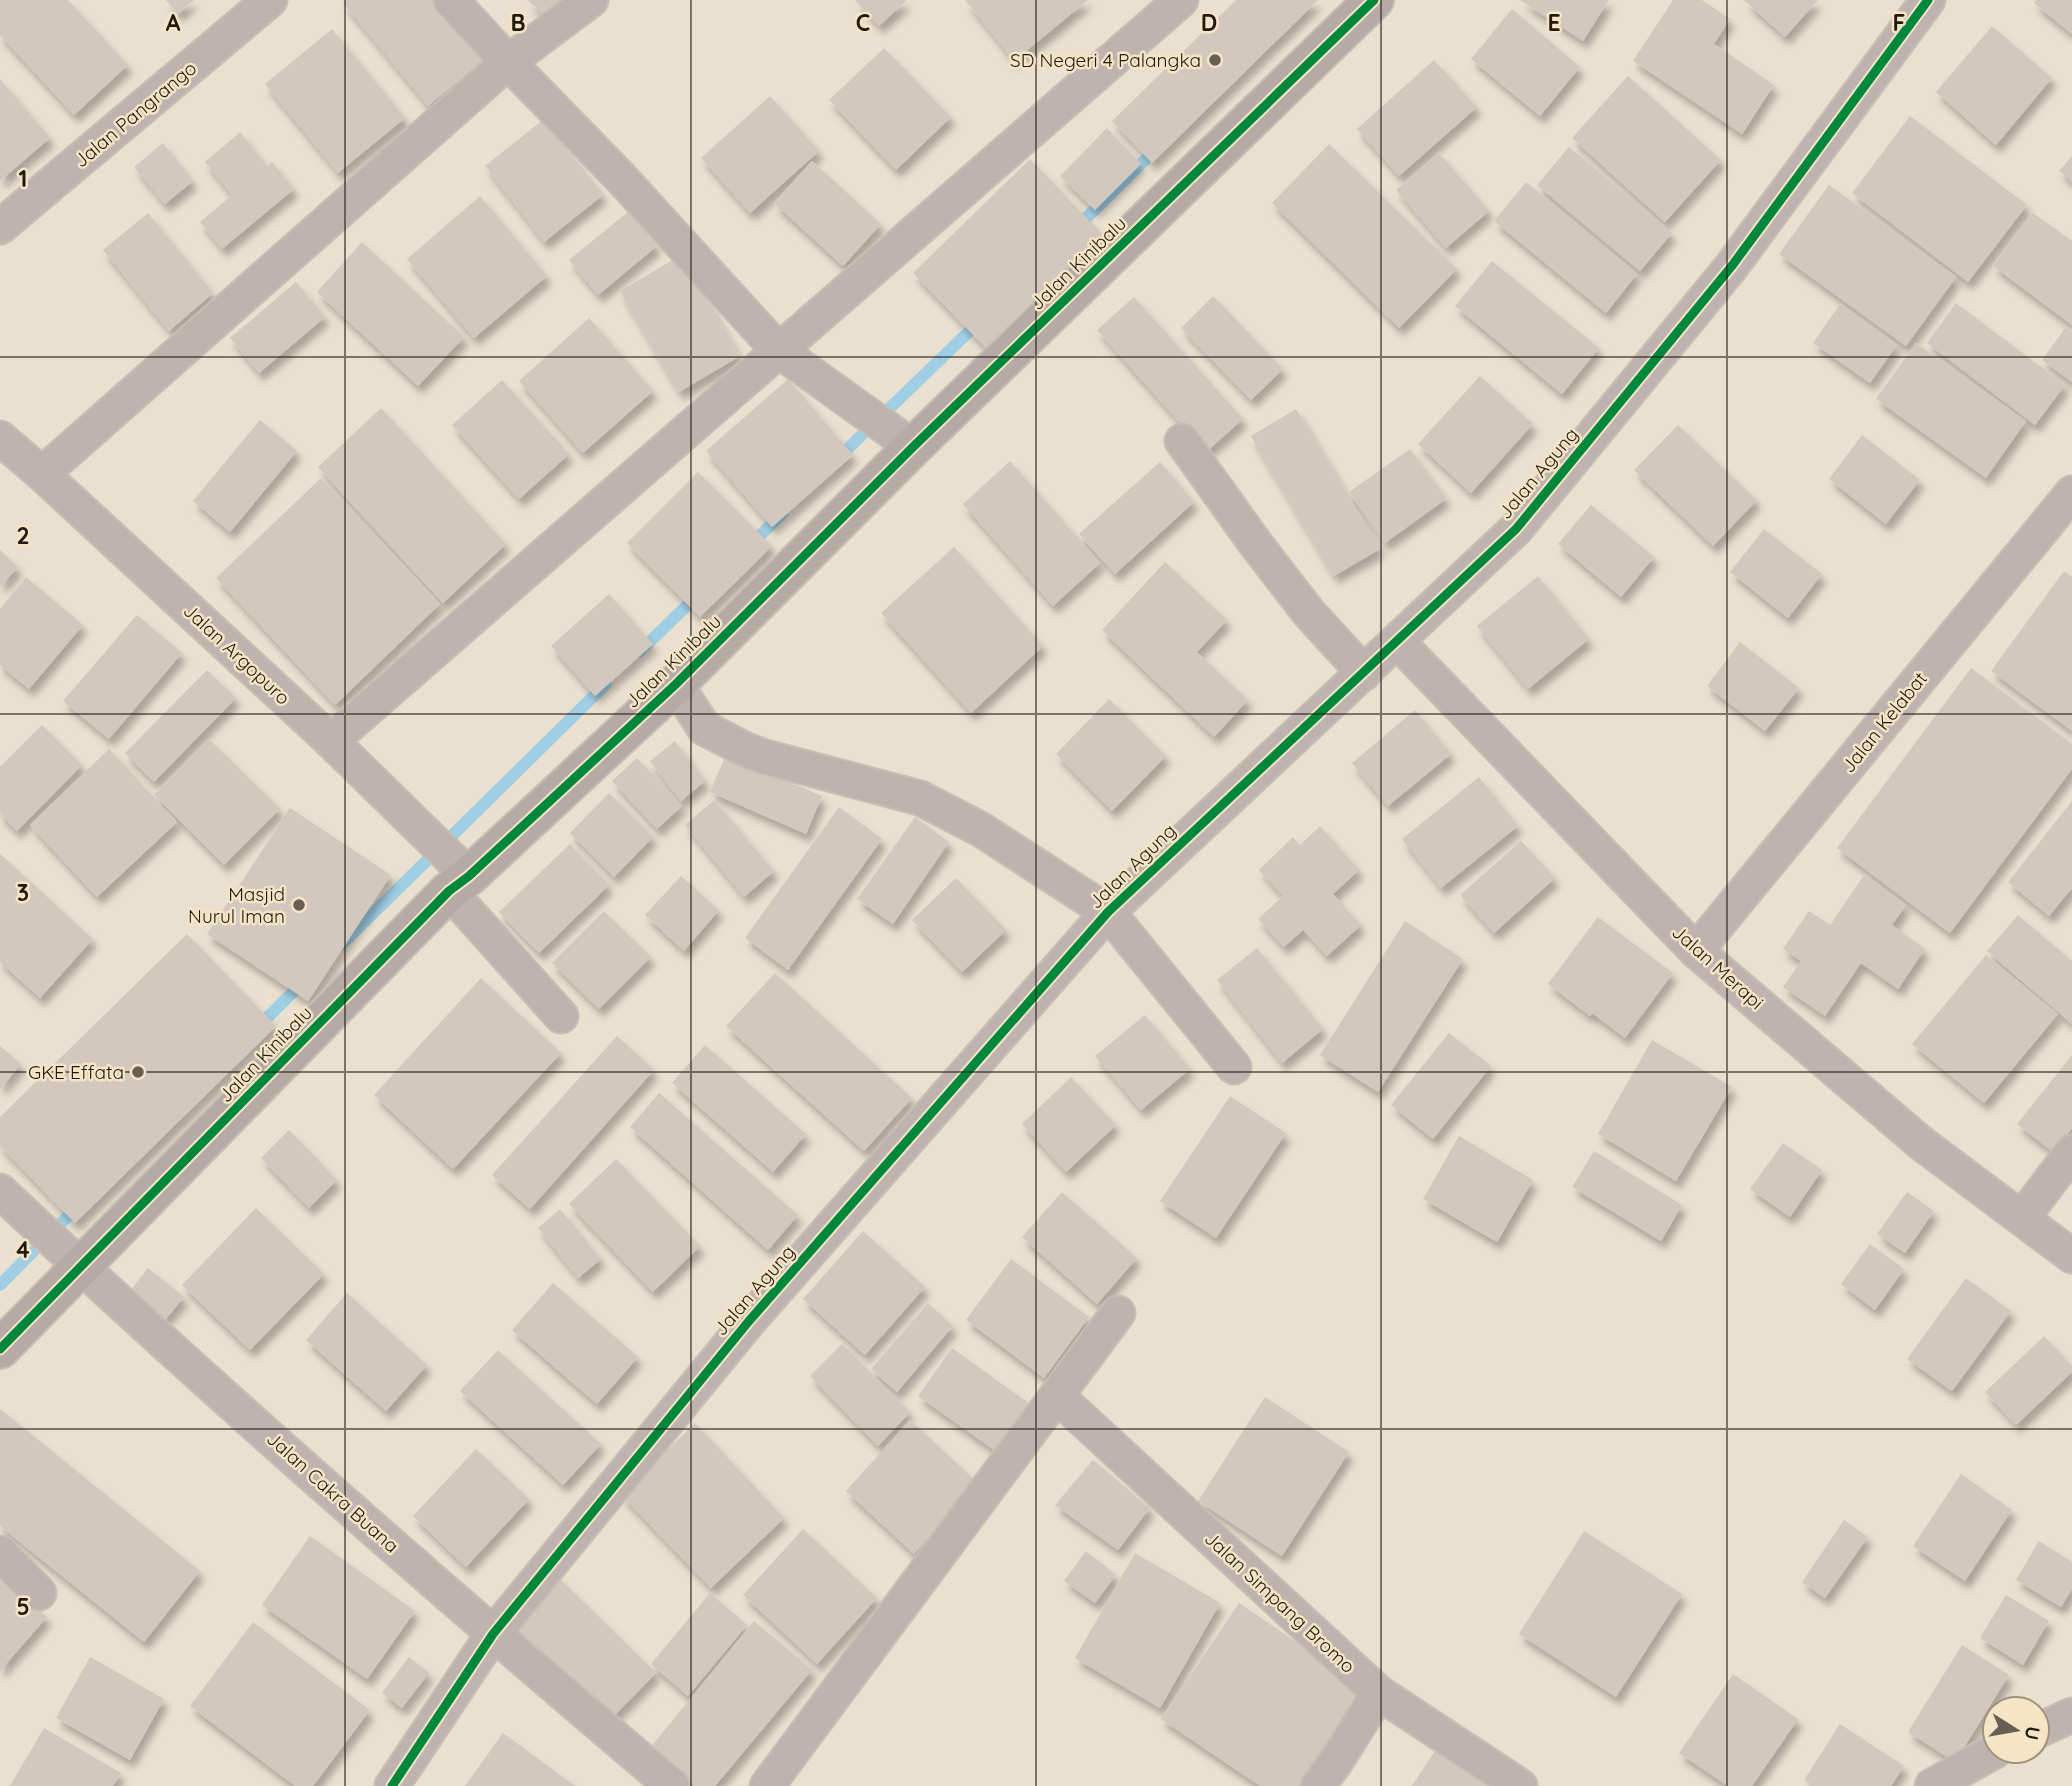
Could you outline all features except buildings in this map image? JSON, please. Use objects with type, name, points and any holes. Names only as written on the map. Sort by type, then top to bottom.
[{"type":"street","name":"Jalan Pangrango","points":[[0,228],[270,0]]},
{"type":"street","points":[[451,0],[622,179],[778,350],[913,447]]},
{"type":"street","points":[[42,474],[508,62],[591,0]]},
{"type":"street","points":[[331,741],[1181,0]]},
{"type":"street","name":"Jalan Kinibalu","points":[[0,1349],[459,883],[676,684],[913,447],[1374,0]]},
{"type":"street","name":"Jalan Agung","points":[[392,1786],[493,1634],[749,1321],[1108,912],[1398,641],[1524,519],[1731,267],[1928,0]]},
{"type":"street","name":"Jalan Argopuro","points":[[0,438],[331,741],[459,883],[561,1016]]},
{"type":"street","points":[[1182,441],[1309,613],[1364,673]]},
{"type":"street","name":"Jalan Kelabat","points":[[1696,951],[2072,493]]},
{"type":"street","name":"Jalan Merapi","points":[[1398,641],[1696,951],[1921,1143],[2072,1256]]},
{"type":"street","points":[[676,684],[704,728],[765,757],[920,798],[980,829],[1108,912],[1234,1067]]},
{"type":"street","points":[[2023,1217],[2072,1152]]},
{"type":"street","name":"Jalan Cakra Buana","points":[[0,1191],[493,1634],[672,1786]]},
{"type":"street","points":[[767,1786],[1118,1313]]},
{"type":"street","name":"Jalan Simpang Bromo","points":[[1057,1396],[1379,1693],[1520,1786]]},
{"type":"street","points":[[0,1553],[39,1593]]},
{"type":"street","points":[[1318,1786],[1338,1760],[1379,1693]]},
{"type":"street","points":[[2051,1725],[2072,1715]]},
{"type":"street","points":[[1932,1786],[1981,1759]]},
{"type":"waterway","points":[[1076,228],[1158,147]]},
{"type":"waterway","points":[[837,459],[980,321]]},
{"type":"waterway","points":[[750,545],[782,514]]},
{"type":"waterway","points":[[639,652],[699,594]]},
{"type":"waterway","points":[[342,944],[606,684]]},
{"type":"waterway","points":[[257,1028],[304,981]]},
{"type":"waterway","points":[[0,1285],[78,1206]]},
{"type":"cycle path","points":[[0,1349],[449,891],[469,876],[676,684],[913,447],[1374,0]]},
{"type":"cycle path","points":[[392,1786],[493,1634],[749,1321],[1108,912],[1516,529],[1731,267],[1928,0]]},
{"type":"place","name":"SD Negeri 4 Palangka","points":[[1215,60]]},
{"type":"place","name":"Masjid Nurul Iman","points":[[299,905]]},
{"type":"place","name":"GKE Effata","points":[[138,1072]]}]
